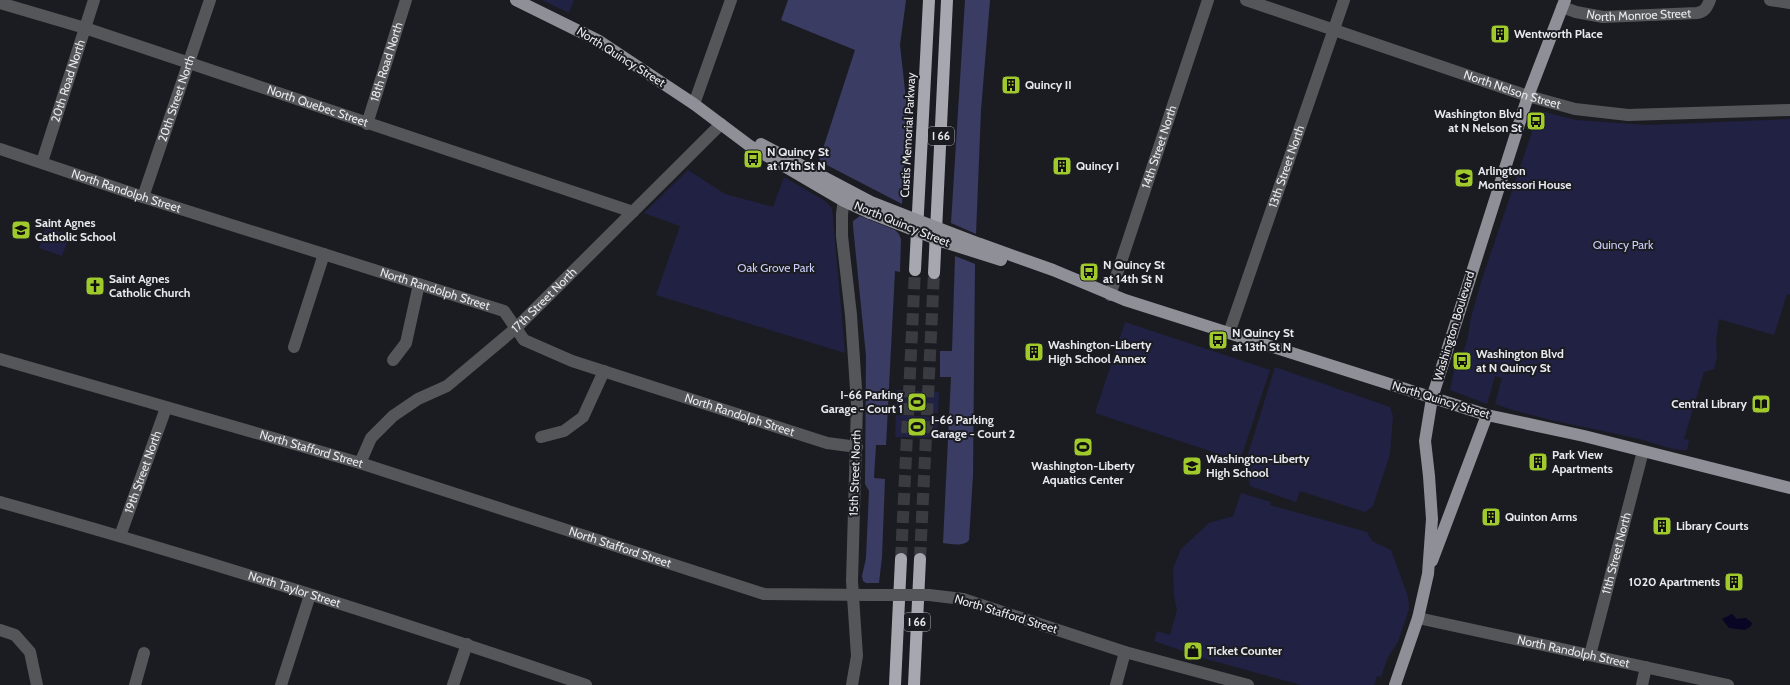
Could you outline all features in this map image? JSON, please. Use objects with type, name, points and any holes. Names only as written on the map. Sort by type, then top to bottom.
[{"type":"highway","name":"Custis Memorial Parkway","points":[[916,270],[929,0]]},
{"type":"highway","name":"I 66","points":[[934,273],[947,0]]},
{"type":"highway","name":"I 66","points":[[895,685],[901,559]]},
{"type":"highway","name":"I 66","points":[[914,685],[920,559]]},
{"type":"main road","name":"North Quincy Street","points":[[516,0],[599,41],[694,104],[750,146],[871,208],[944,242],[979,248],[1053,270],[1104,292],[1487,415],[1642,451],[1790,488]]},
{"type":"main road","name":"Washington Boulevard","points":[[1395,685],[1418,618],[1428,574],[1432,519],[1430,476],[1425,441],[1432,398],[1528,96],[1564,4]]},
{"type":"main road","points":[[1428,574],[1487,415]]},
{"type":"street","name":"20th Road North","points":[[42,162],[94,0]]},
{"type":"street","name":"20th Street North","points":[[143,197],[210,0]]},
{"type":"street","name":"18th Road North","points":[[367,124],[406,0]]},
{"type":"street","points":[[694,104],[731,0]]},
{"type":"street","name":"14th Street North","points":[[1104,292],[1208,0]]},
{"type":"street","name":"North Nelson Street","points":[[1246,0],[1528,96],[1575,109],[1628,115],[1790,110]]},
{"type":"street","name":"13th Street North","points":[[1229,333],[1344,0]]},
{"type":"street","name":"North Monroe Street","points":[[1564,4],[1576,12],[1603,17],[1689,14],[1701,12],[1707,8],[1710,0]]},
{"type":"street","points":[[1770,0],[1790,4]]},
{"type":"street","name":"North Quebec Street","points":[[0,3],[85,28],[188,64],[633,212]]},
{"type":"street","name":"17th Street North","points":[[360,463],[371,438],[392,416],[418,399],[447,386],[516,328],[721,124]]},
{"type":"street","name":"North Randolph Street","points":[[0,149],[143,197],[504,311],[524,340],[572,361],[827,443],[856,447]]},
{"type":"street","name":"15th Street North","points":[[845,195],[842,236],[851,315],[858,404],[852,581],[856,656],[852,685]]},
{"type":"street","points":[[294,347],[324,254]]},
{"type":"street","points":[[393,360],[406,342],[419,284]]},
{"type":"street","name":"North Stafford Street","points":[[0,359],[360,463],[764,594],[930,595],[963,599],[1126,652],[1248,685]]},
{"type":"street","points":[[541,437],[564,431],[583,417],[604,371]]},
{"type":"street","name":"19th Street North","points":[[120,536],[166,408]]},
{"type":"street","name":"11th Street North","points":[[1590,655],[1642,451]]},
{"type":"street","name":"North Taylor Street","points":[[0,502],[120,536],[467,644],[586,685]]},
{"type":"street","points":[[281,685],[310,595]]},
{"type":"street","name":"North Randolph Street","points":[[1418,618],[1728,685]]},
{"type":"street","points":[[0,630],[16,636],[30,652],[37,685]]},
{"type":"street","points":[[453,685],[467,644]]},
{"type":"street","points":[[1116,685],[1126,652]]},
{"type":"street","points":[[135,685],[144,653]]},
{"type":"street","points":[[1642,685],[1646,667]]},
{"type":"green space","points":[[542,0],[574,0],[569,13]]},
{"type":"green space","name":"Quincy Park","points":[[1544,112],[1576,120],[1647,125],[1790,119],[1790,295],[1787,294],[1774,335],[1719,319],[1716,341],[1717,357],[1714,369],[1704,372],[1684,439],[1689,440],[1687,450],[1674,449],[1640,439],[1546,419],[1495,404],[1502,378],[1495,376],[1487,404],[1450,390],[1455,365],[1460,364],[1468,337],[1470,321],[1481,282],[1537,117]]},
{"type":"green space","name":"Oak Grove Park","points":[[688,170],[725,194],[773,207],[784,177],[825,201],[832,208],[845,353],[656,295],[680,226],[644,213]]},
{"type":"green space","points":[[46,227],[70,235],[62,256],[39,248]]},
{"type":"green space","points":[[1125,322],[1270,370],[1240,461],[1095,413]]},
{"type":"green space","points":[[1275,367],[1390,407],[1393,416],[1390,454],[1373,506],[1365,512],[1300,491],[1296,502],[1250,486],[1245,464]]},
{"type":"green space","name":"I-66 Parking Garage - Court 1","points":[[897,390],[939,392],[938,413],[896,412]]},
{"type":"green space","name":"I-66 Parking Garage - Court 2","points":[[896,415],[938,417],[937,438],[895,437]]},
{"type":"green space","points":[[1241,493],[1271,502],[1270,505],[1367,532],[1372,541],[1391,550],[1408,597],[1409,609],[1398,642],[1388,657],[1381,677],[1377,676],[1374,685],[1301,685],[1206,659],[1154,641],[1157,631],[1170,635],[1177,610],[1174,596],[1173,568],[1181,549],[1209,523],[1233,516]]},
{"type":"shaded area","points":[[788,0],[906,0],[900,45],[908,118],[902,204],[819,161],[855,50],[781,20]]},
{"type":"shaded area","points":[[965,0],[990,0],[981,110],[976,234],[951,223]]},
{"type":"shaded area","points":[[860,216],[895,230],[901,239],[900,272],[895,271],[886,445],[876,445],[874,478],[885,479],[882,557],[879,583],[866,583],[863,581],[862,576],[866,558],[869,491],[865,484],[866,356],[853,226],[853,221]]},
{"type":"shaded area","points":[[955,256],[975,264],[973,475],[969,540],[964,544],[943,543],[951,377],[940,377],[940,351],[952,351]]},
{"type":"shaded area","points":[[1732,614],[1737,619],[1746,618],[1752,623],[1751,626],[1745,630],[1729,628],[1722,619]]},
{"type":"tunnel","points":[[901,559],[915,270]]},
{"type":"tunnel","points":[[920,559],[934,273]]},
{"type":"place","name":"Wentworth Place","points":[[1500,34]]},
{"type":"place","name":"Quincy II","points":[[1011,85]]},
{"type":"place","name":"Washington Blvd at N Nelson St","points":[[1536,121]]},
{"type":"place","name":"N Quincy St at 17th St N","points":[[753,159]]},
{"type":"place","name":"Quincy I","points":[[1062,166]]},
{"type":"place","name":"Arlington Montessori House","points":[[1464,178]]},
{"type":"place","name":"Saint Agnes Catholic School","points":[[21,230]]},
{"type":"place","name":"N Quincy St at 14th St N","points":[[1089,272]]},
{"type":"place","name":"Saint Agnes Catholic Church","points":[[95,286]]},
{"type":"place","name":"N Quincy St at 13th St N","points":[[1218,340]]},
{"type":"place","name":"Washington-Liberty High School Annex","points":[[1034,352]]},
{"type":"place","name":"Washington Blvd at N Quincy St","points":[[1462,361]]},
{"type":"place","name":"I-66 Parking Garage - Court 1","points":[[917,402]]},
{"type":"place","name":"Central Library","points":[[1761,404]]},
{"type":"place","name":"I-66 Parking Garage - Court 2","points":[[917,427]]},
{"type":"place","name":"Washington-Liberty Aquatics Center","points":[[1083,447]]},
{"type":"place","name":"Park View Apartments","points":[[1538,462]]},
{"type":"place","name":"Washington-Liberty High School","points":[[1192,466]]},
{"type":"place","name":"Quinton Arms","points":[[1491,517]]},
{"type":"place","name":"Library Courts","points":[[1662,526]]},
{"type":"place","name":"1020 Apartments","points":[[1734,582]]},
{"type":"place","name":"Ticket Counter","points":[[1193,651]]}]
